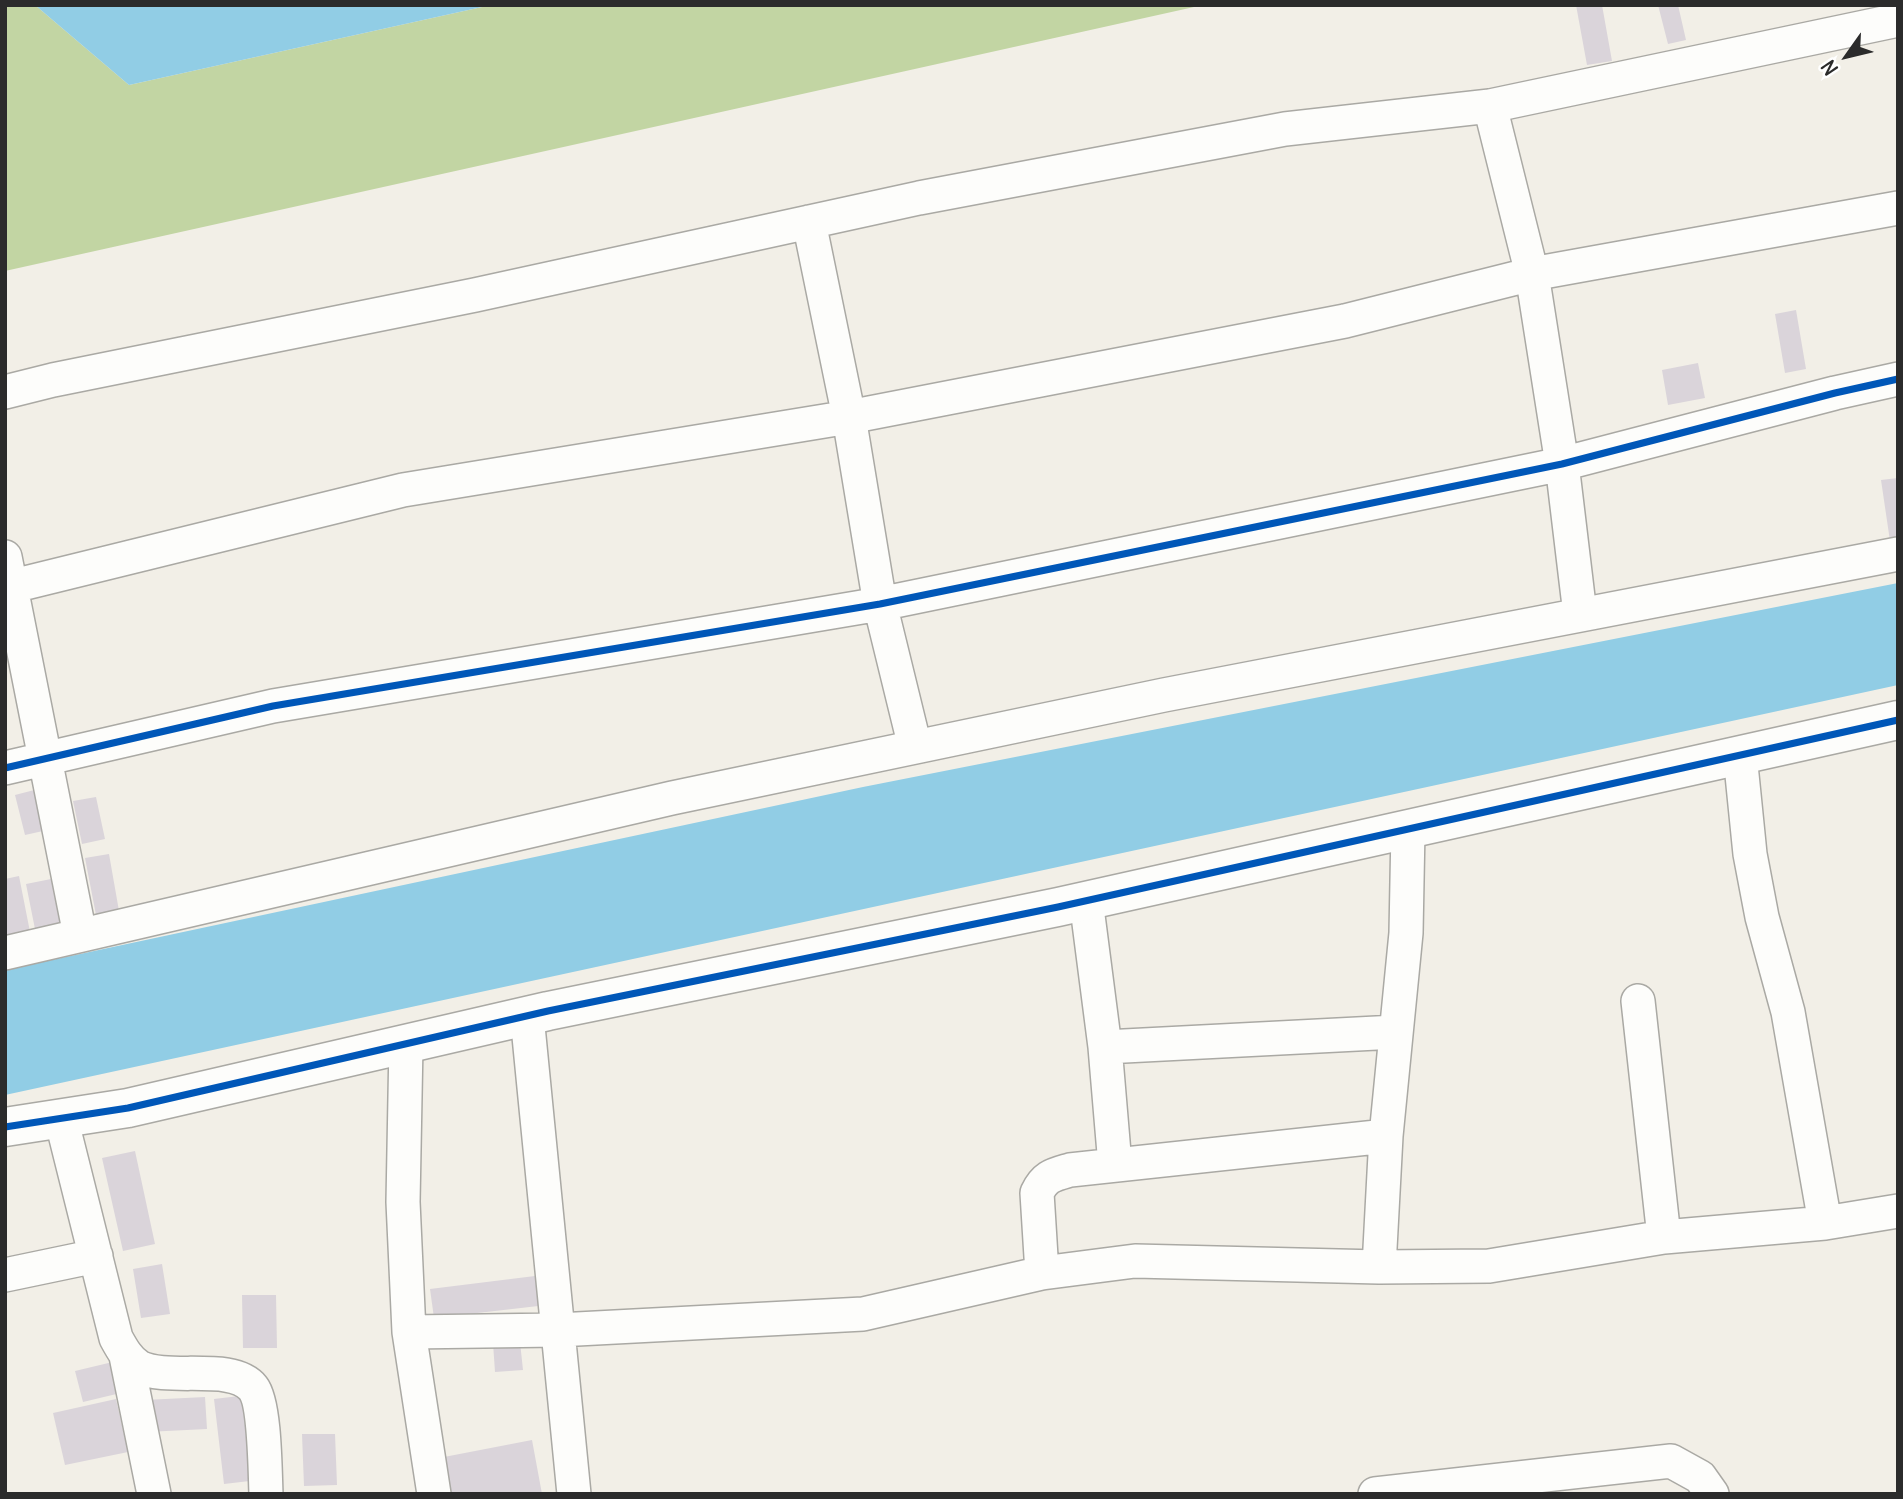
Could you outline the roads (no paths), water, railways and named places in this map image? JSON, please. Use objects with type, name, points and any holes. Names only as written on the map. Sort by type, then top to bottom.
[{"type":"street","points":[[5,393],[67,377],[475,295],[919,198],[1285,129],[1490,106],[1898,20]]},
{"type":"street","points":[[1490,106],[1532,274],[1562,464],[1580,614]]},
{"type":"street","points":[[80,935],[7,577],[403,490],[849,417],[1345,321],[1532,274],[1898,208]]},
{"type":"street","points":[[809,222],[849,417],[880,604],[915,747]]},
{"type":"street","points":[[5,768],[273,706],[880,604],[1562,464],[1898,379]]},
{"type":"street","points":[[5,953],[672,798],[1151,698],[1898,554]]},
{"type":"street","points":[[5,1127],[128,1108],[527,1016],[1086,900],[1898,720]]},
{"type":"street","points":[[1740,755],[1749,854],[1762,917],[1788,1012],[1825,1223]]},
{"type":"street","points":[[1379,1267],[1386,1136],[1406,933],[1408,829]]},
{"type":"street","points":[[1086,900],[1105,1046],[1115,1165]]},
{"type":"street","points":[[1638,1001],[1664,1237]]},
{"type":"street","points":[[527,1016],[574,1494]]},
{"type":"street","points":[[1105,1046],[1396,1032]]},
{"type":"street","points":[[406,1044],[403,1202],[409,1332],[434,1494]]},
{"type":"street","points":[[61,1118],[116,1338],[126,1356],[154,1494]]},
{"type":"street","points":[[1042,1273],[1037,1193],[1042,1181],[1070,1170],[1386,1136]]},
{"type":"street","points":[[409,1332],[558,1330],[863,1314],[1042,1273],[1135,1261],[1379,1267],[1489,1266],[1664,1237],[1825,1223],[1898,1211]]},
{"type":"street","points":[[5,1275],[96,1256]]},
{"type":"street","points":[[126,1356],[140,1367],[156,1371],[239,1377],[253,1388],[260,1404],[266,1494]]},
{"type":"street","points":[[1375,1494],[1445,1490],[1671,1461],[1700,1477],[1712,1494]]},
{"type":"water","points":[[35,5],[491,5],[129,85]]},
{"type":"water","points":[[1898,583],[1898,685],[5,1095],[5,970],[863,787]]}]
